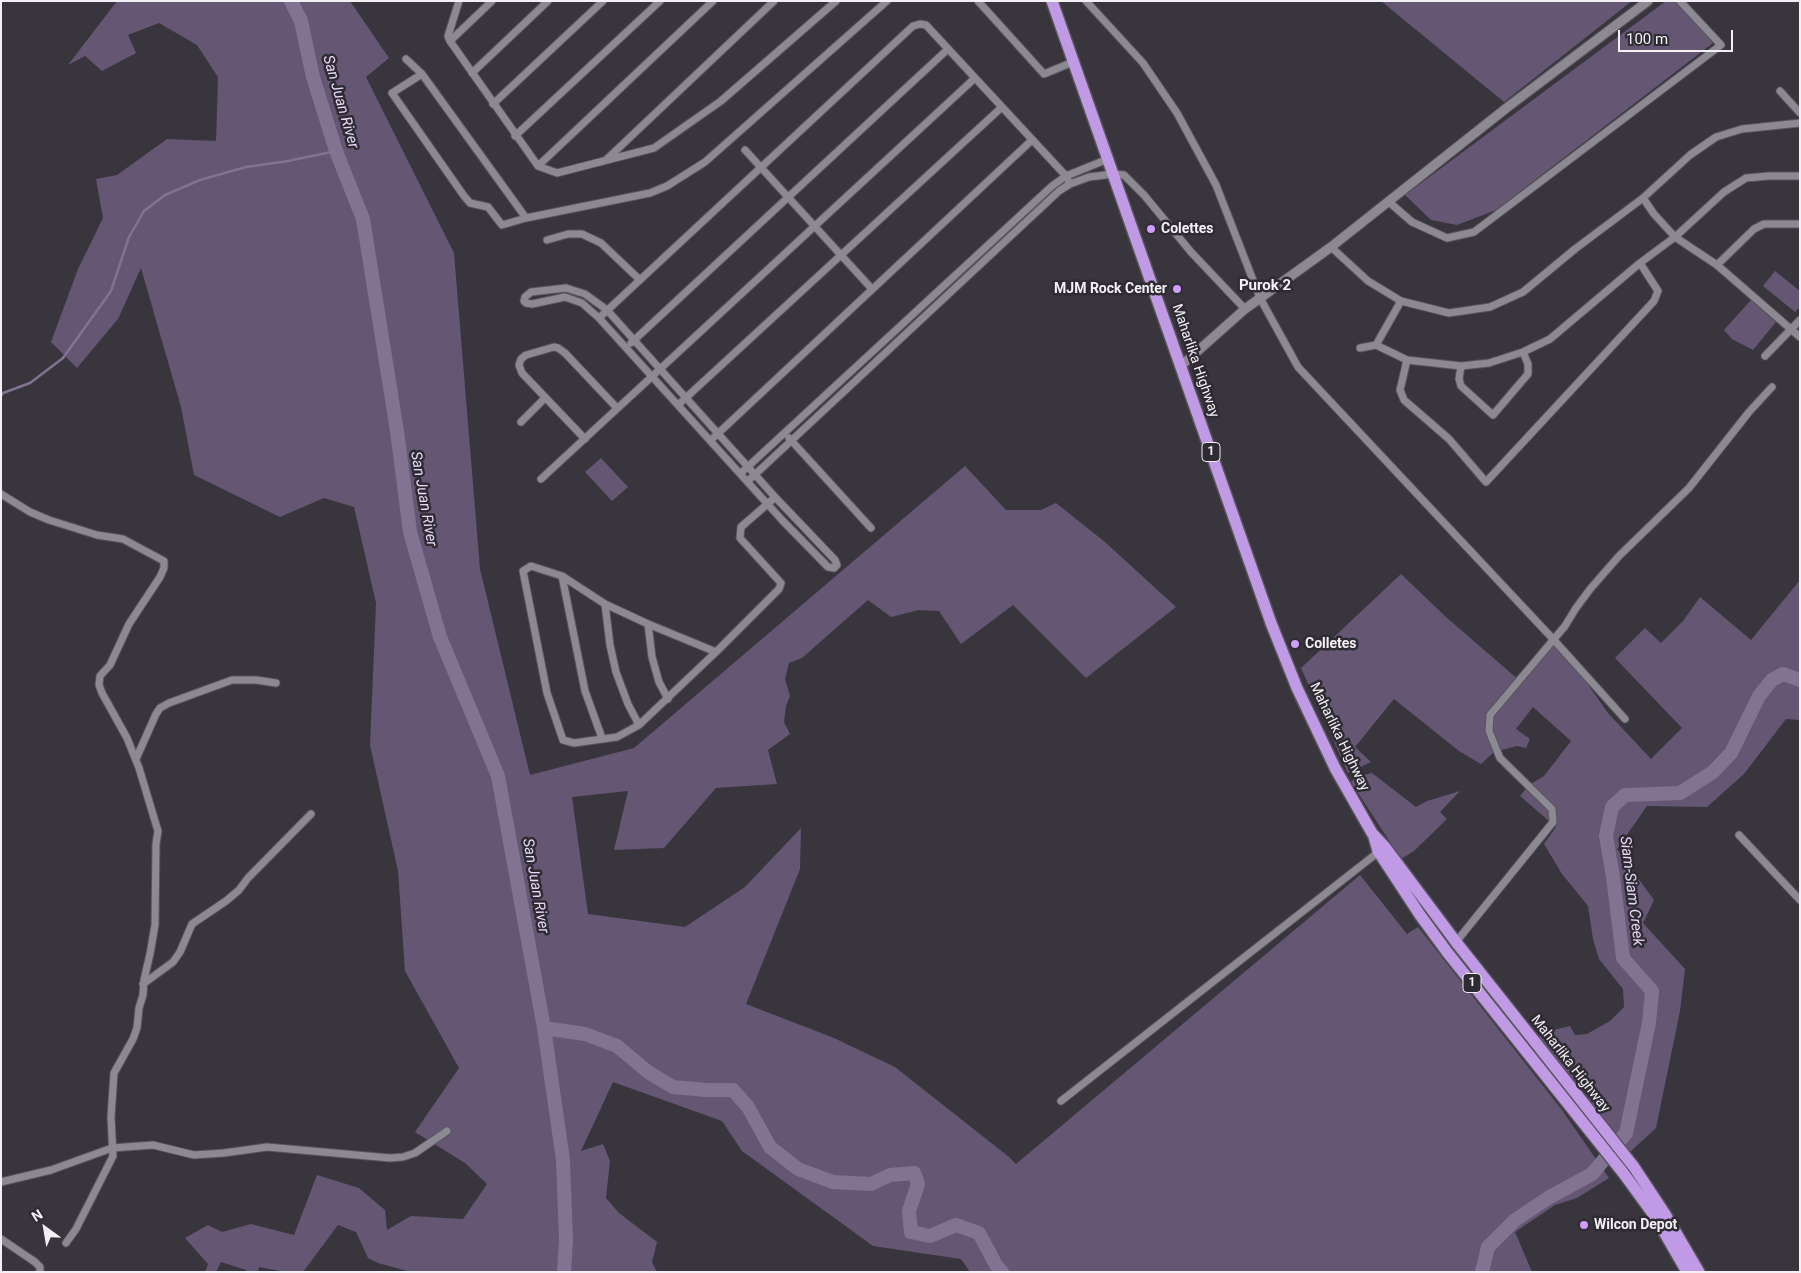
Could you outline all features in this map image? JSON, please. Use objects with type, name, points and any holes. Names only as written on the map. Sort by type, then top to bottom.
[{"type":"highway","name":"Maharlika Highway","points":[[1052,1],[1268,614],[1290,670],[1335,768],[1420,915],[1447,952],[1665,1214],[1699,1272]]},
{"type":"highway","name":"Maharlika Highway","points":[[1382,849],[1456,942],[1590,1122]]},
{"type":"highway","name":"Maharlika Highway","points":[[1629,1171],[1688,1272]]},
{"type":"street","points":[[459,1],[448,36],[450,42],[538,166],[557,174],[654,148],[721,101],[836,1]]},
{"type":"street","points":[[450,42],[492,1]]},
{"type":"street","points":[[472,73],[548,1]]},
{"type":"street","points":[[493,104],[603,1]]},
{"type":"street","points":[[515,136],[660,1]]},
{"type":"street","points":[[538,166],[714,1]]},
{"type":"street","points":[[604,162],[774,1]]},
{"type":"street","points":[[422,74],[392,93],[464,196],[470,203],[488,207],[502,225],[526,218],[650,193],[667,186],[705,162],[887,1]]},
{"type":"street","points":[[978,1],[1044,74],[1073,62]]},
{"type":"street","points":[[1086,1],[1143,63],[1177,113],[1216,185],[1260,298],[1298,367],[1553,639],[1625,719]]},
{"type":"street","points":[[1182,366],[1260,298],[1389,202],[1509,106],[1648,1]]},
{"type":"street","points":[[1389,202],[1412,222],[1447,238],[1474,232],[1721,45],[1680,1]]},
{"type":"street","points":[[599,318],[913,26],[920,24],[926,25],[1066,176],[1070,184]]},
{"type":"street","points":[[626,347],[948,49]]},
{"type":"street","points":[[406,59],[422,74],[526,218]]},
{"type":"street","points":[[541,479],[975,78]]},
{"type":"street","points":[[1780,91],[1800,113]]},
{"type":"street","points":[[678,404],[1002,107]]},
{"type":"street","points":[[1330,247],[1368,281],[1401,301],[1449,313],[1490,307],[1523,292],[1575,249],[1643,198],[1690,155],[1716,137],[1742,129],[1800,124]]},
{"type":"street","points":[[711,440],[1032,140]]},
{"type":"street","points":[[745,150],[872,289]]},
{"type":"street","points":[[741,474],[1052,186],[1066,176],[1108,159]]},
{"type":"street","points":[[748,481],[1059,192],[1070,184],[1089,177],[1113,174],[1124,175],[1144,195],[1192,252],[1245,310]]},
{"type":"street","points":[[1360,348],[1376,345],[1407,360],[1461,366],[1489,363],[1523,352],[1550,339],[1640,263],[1675,237],[1724,192],[1746,178],[1800,176]]},
{"type":"street","points":[[1643,198],[1654,214],[1675,237],[1717,265],[1800,336]]},
{"type":"street","points":[[1717,265],[1754,229],[1764,224],[1800,224]]},
{"type":"street","points":[[547,240],[568,234],[582,234],[601,242],[640,280]]},
{"type":"street","points":[[1407,360],[1400,390],[1404,400],[1449,439],[1486,482],[1654,301],[1658,291],[1640,263]]},
{"type":"street","points":[[566,288],[585,294],[607,310],[634,340],[775,497],[835,560],[837,565],[834,568],[828,567],[768,504],[626,347],[582,303],[564,297],[532,304],[524,301],[531,292],[566,288]]},
{"type":"street","points":[[1376,345],[1401,301]]},
{"type":"street","points":[[1765,356],[1800,320]]},
{"type":"street","points":[[585,439],[522,373],[519,365],[521,359],[526,354],[554,347],[566,353],[617,408]]},
{"type":"street","points":[[1461,366],[1459,379],[1461,386],[1493,415],[1528,374],[1528,364],[1523,352]]},
{"type":"street","points":[[1456,942],[1552,822],[1552,809],[1500,758],[1489,731],[1490,715],[1565,626],[1576,608],[1608,568],[1689,488],[1749,412],[1772,387]]},
{"type":"street","points":[[521,422],[545,398]]},
{"type":"street","points":[[785,434],[871,528]]},
{"type":"street","points":[[1,494],[30,512],[49,520],[96,535],[123,539],[164,560],[164,568],[160,577],[130,624],[110,665],[100,676],[99,685],[102,693],[131,745],[158,831],[156,844],[155,925],[133,1039],[114,1073],[111,1117],[113,1156],[76,1229],[66,1243]]},
{"type":"street","points":[[716,652],[605,604],[562,576],[531,566],[523,571],[547,692],[563,740],[574,743],[617,737],[640,725],[668,699],[716,652],[779,589],[781,583],[740,538],[741,527],[775,497]]},
{"type":"street","points":[[562,576],[585,691],[602,738]]},
{"type":"street","points":[[605,604],[610,645],[616,672],[628,704],[640,725]]},
{"type":"street","points":[[648,624],[652,657],[658,682],[668,699]]},
{"type":"street","points":[[136,759],[160,708],[188,695],[232,680],[256,680],[276,683]]},
{"type":"street","points":[[144,984],[173,962],[180,952],[192,924],[239,890],[248,878],[310,814]]},
{"type":"street","points":[[1739,835],[1800,900]]},
{"type":"street","points":[[1061,1101],[1382,849]]},
{"type":"street","points":[[1,1182],[51,1170],[112,1148],[152,1145],[194,1154],[224,1153],[267,1147],[390,1158],[403,1157],[415,1153],[447,1131]]},
{"type":"street","points":[[1,1239],[35,1262],[40,1267],[40,1272]]},
{"type":"shaded area","points":[[117,1],[350,1],[389,58],[366,77],[454,253],[480,569],[530,775],[634,748],[965,466],[1006,510],[1041,510],[1056,503],[1105,542],[1176,607],[1086,678],[1013,605],[961,644],[939,611],[919,610],[891,617],[868,600],[802,658],[789,663],[785,679],[790,696],[786,706],[784,722],[790,734],[768,750],[777,784],[716,788],[664,848],[614,850],[628,791],[572,797],[588,914],[685,927],[745,887],[801,828],[800,869],[746,1004],[834,1038],[895,1067],[1016,1164],[1360,875],[1407,934],[1418,927],[1562,1110],[1609,1178],[1577,1198],[1555,1205],[1515,1232],[1532,1272],[970,1272],[961,1259],[873,1246],[742,1151],[722,1121],[613,1082],[581,1151],[603,1144],[610,1161],[606,1198],[619,1213],[657,1242],[652,1262],[657,1272],[411,1272],[378,1263],[368,1258],[356,1232],[338,1225],[303,1272],[285,1272],[259,1267],[258,1272],[246,1272],[246,1270],[221,1262],[216,1272],[205,1272],[208,1264],[185,1238],[208,1225],[222,1232],[251,1224],[294,1235],[317,1175],[359,1188],[385,1210],[387,1230],[411,1216],[463,1219],[487,1184],[465,1163],[415,1132],[459,1068],[405,971],[398,871],[370,745],[376,603],[354,507],[324,498],[280,517],[194,475],[181,407],[141,268],[118,319],[77,368],[51,342],[78,269],[103,218],[96,179],[117,175],[167,139],[216,141],[218,77],[197,45],[159,23],[128,35],[136,53],[102,71],[85,56],[68,65]]},
{"type":"shaded area","points":[[1381,1],[1632,1],[1504,102]]},
{"type":"shaded area","points":[[1666,1],[1676,1],[1713,43],[1496,210],[1457,225],[1431,220],[1405,195]]},
{"type":"shaded area","points":[[1775,271],[1800,291],[1800,307],[1795,312],[1763,286]]},
{"type":"shaded area","points":[[1751,300],[1776,322],[1753,350],[1732,339],[1724,330]]},
{"type":"shaded area","points":[[601,458],[628,487],[612,501],[585,472]]},
{"type":"shaded area","points":[[1401,574],[1446,617],[1520,681],[1551,644],[1564,654],[1608,713],[1651,759],[1682,728],[1615,658],[1645,628],[1661,643],[1683,621],[1700,597],[1751,640],[1800,580],[1800,720],[1786,719],[1744,774],[1707,807],[1647,806],[1617,849],[1654,900],[1643,923],[1685,969],[1680,1011],[1656,1128],[1629,1153],[1590,1103],[1585,1092],[1575,1083],[1538,1037],[1553,1030],[1570,1026],[1575,1035],[1587,1034],[1610,1021],[1624,1007],[1623,989],[1599,959],[1593,939],[1588,906],[1562,874],[1544,844],[1556,827],[1520,796],[1529,785],[1544,776],[1571,741],[1533,707],[1516,729],[1530,739],[1526,748],[1517,746],[1494,752],[1481,764],[1459,751],[1394,699],[1355,747],[1371,762],[1348,773],[1301,668]]},
{"type":"shaded area","points":[[1372,773],[1416,807],[1427,801],[1460,791],[1440,812],[1447,819],[1414,851],[1401,859],[1351,782],[1356,777]]},
{"type":"waterway","name":"San Juan River","points":[[291,1],[301,21],[313,77],[336,151],[363,219],[397,431],[410,532],[440,637],[498,776],[544,1028],[563,1160],[566,1240],[564,1272]]},
{"type":"waterway","points":[[1,396],[3,393],[30,383],[63,358],[111,291],[129,237],[144,211],[165,195],[200,180],[246,167],[336,151]]},
{"type":"waterway","name":"Siam-Siam Creek","points":[[1482,1272],[1488,1247],[1515,1220],[1548,1198],[1592,1174],[1626,1133],[1649,1023],[1652,991],[1623,958],[1606,836],[1612,807],[1625,795],[1680,793],[1713,772],[1731,753],[1759,696],[1772,680],[1783,674],[1800,680]]},
{"type":"waterway","name":"Siam-Siam Creek","points":[[544,1028],[585,1034],[617,1046],[648,1072],[673,1087],[733,1090],[748,1107],[770,1147],[798,1169],[833,1182],[871,1184],[890,1175],[914,1173],[918,1184],[909,1211],[911,1232],[930,1236],[956,1225],[979,1233],[996,1265],[1002,1272]]},
{"type":"place","name":"Colettes","points":[[1151,229]]},
{"type":"place","name":"MJM Rock Center","points":[[1177,289]]},
{"type":"place","name":"Colletes","points":[[1295,644]]},
{"type":"place","name":"Wilcon Depot","points":[[1584,1225]]},
{"type":"district","name":"Purok 2","points":[[1265,286]]}]
